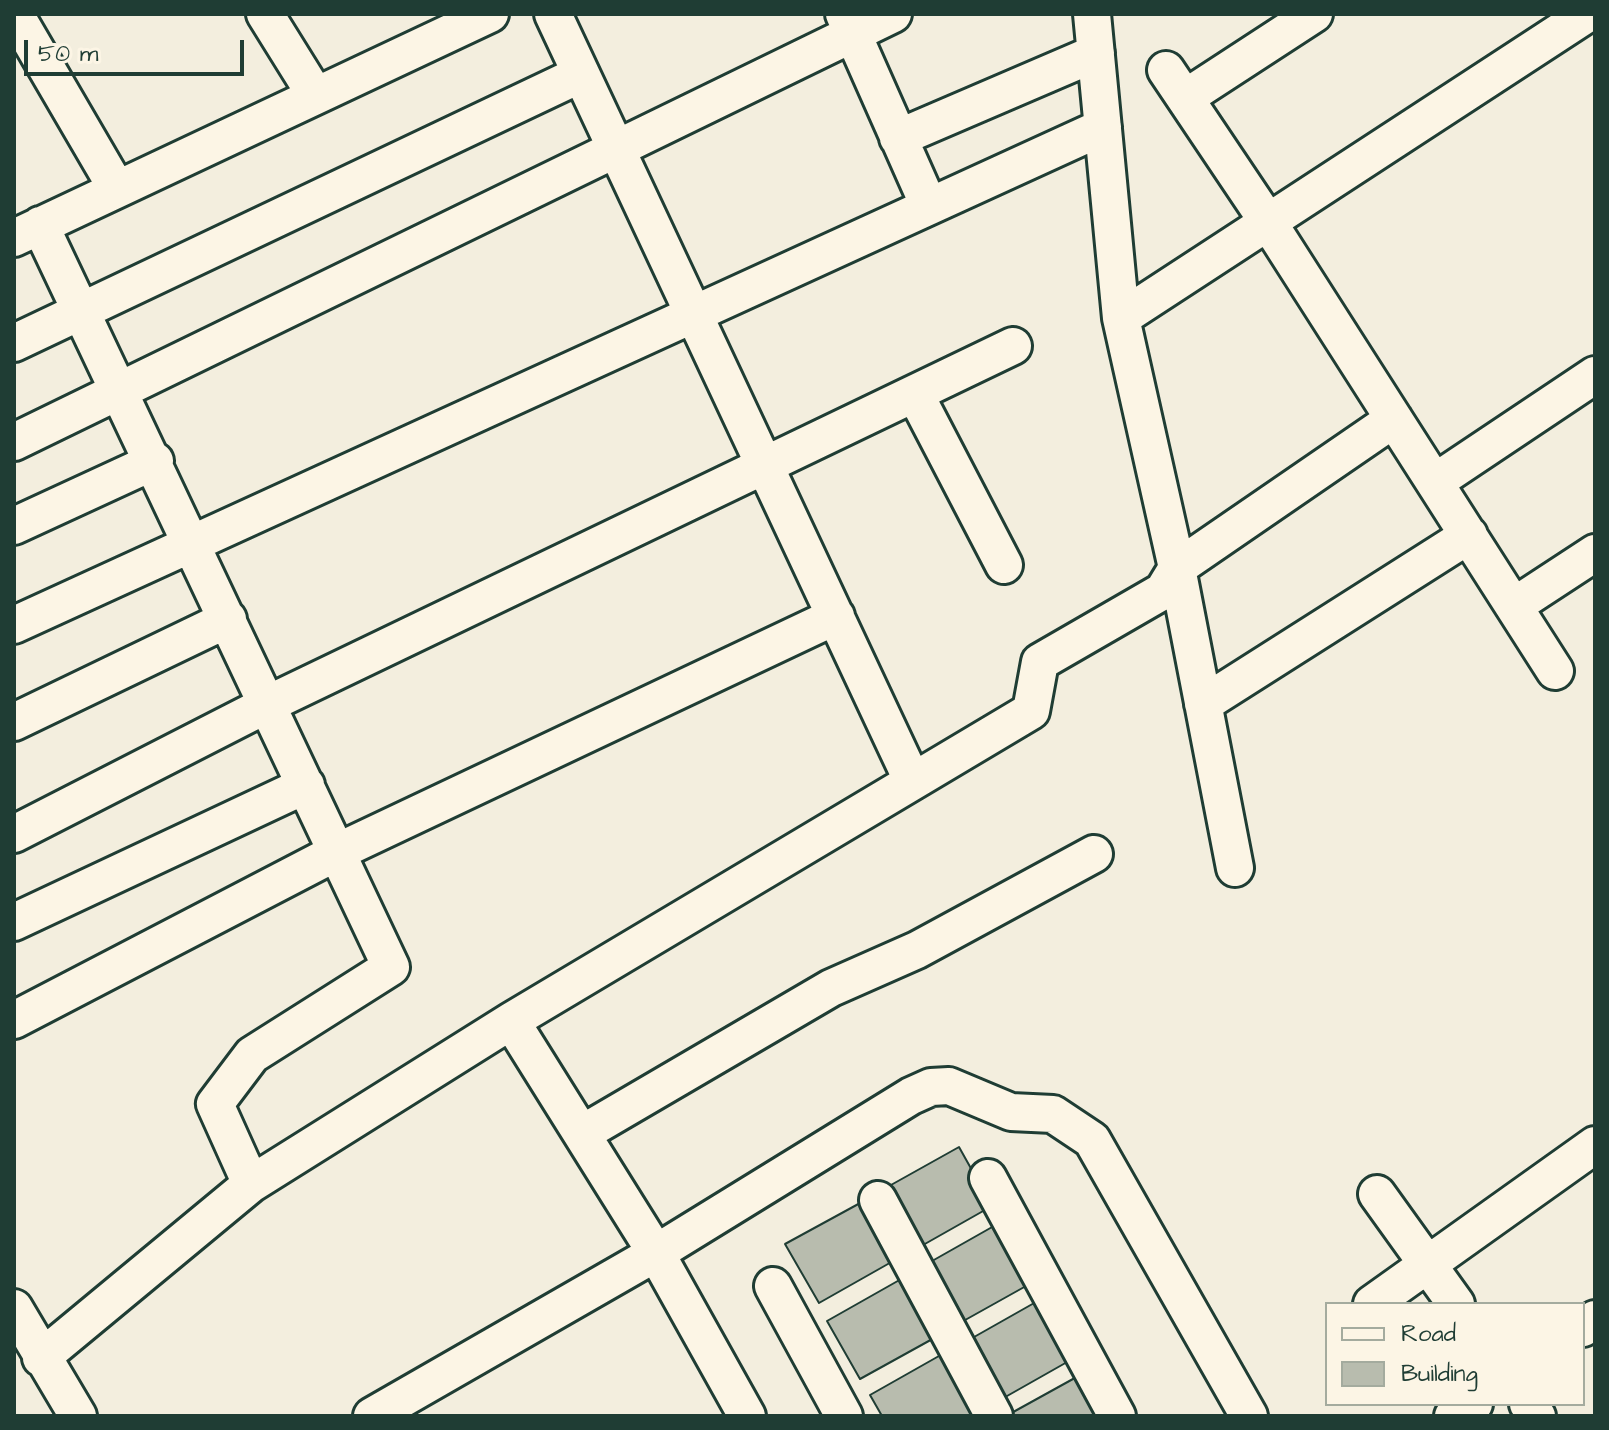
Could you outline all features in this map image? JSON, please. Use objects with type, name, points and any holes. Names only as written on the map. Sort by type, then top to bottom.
[{"type":"street","points":[[265,14],[316,96]]},
{"type":"street","points":[[251,1184],[215,1104],[252,1055],[391,967],[82,310],[27,231],[316,96],[450,22],[490,14]]},
{"type":"street","points":[[553,14],[912,780]]},
{"type":"street","points":[[14,442],[615,147],[848,24],[893,14]]},
{"type":"street","points":[[1092,14],[1121,318],[1177,568],[1235,868]]},
{"type":"street","points":[[1314,14],[1175,84],[1268,222],[1555,671]]},
{"type":"street","points":[[1121,318],[1587,14]]},
{"type":"street","points":[[848,24],[929,206]]},
{"type":"street","points":[[19,32],[117,189]]},
{"type":"street","points":[[898,138],[1096,53]]},
{"type":"street","points":[[14,343],[581,74]]},
{"type":"street","points":[[14,625],[1103,127]]},
{"type":"street","points":[[14,834],[268,704],[1013,346]]},
{"type":"street","points":[[1435,482],[1595,375]]},
{"type":"street","points":[[915,394],[1004,565]]},
{"type":"street","points":[[41,1358],[251,1184],[511,1021],[1031,711],[1040,662],[1163,591],[1177,568],[1394,419]]},
{"type":"street","points":[[14,526],[155,461]]},
{"type":"street","points":[[1203,704],[1469,535]]},
{"type":"street","points":[[1514,606],[1595,553]]},
{"type":"street","points":[[14,1020],[337,852],[836,616]]},
{"type":"street","points":[[14,722],[228,619]]},
{"type":"street","points":[[14,922],[306,785]]},
{"type":"street","points":[[583,1133],[831,988],[917,950],[1094,854]]},
{"type":"street","points":[[511,1021],[656,1253],[744,1415]]},
{"type":"street","points":[[372,1416],[656,1253],[911,1096],[931,1087],[949,1086],[1011,1112],[1053,1114],[1092,1140],[1249,1416]]},
{"type":"street","points":[[1375,1302],[1595,1145]]},
{"type":"street","points":[[988,1178],[1117,1416]]},
{"type":"street","points":[[1377,1194],[1455,1302]]},
{"type":"street","points":[[878,1200],[994,1416]]},
{"type":"street","points":[[773,1286],[844,1416]]},
{"type":"street","points":[[14,1308],[70,1413]]},
{"type":"street","points":[[1453,1416],[1470,1406]]},
{"type":"building","points":[[959,1147],[992,1206],[916,1249],[882,1190]]},
{"type":"building","points":[[862,1202],[895,1260],[819,1303],[785,1244]]},
{"type":"building","points":[[1001,1222],[1035,1281],[958,1324],[925,1265]]},
{"type":"building","points":[[903,1278],[936,1337],[860,1379],[827,1321]]},
{"type":"building","points":[[1043,1298],[1076,1357],[1000,1400],[967,1341]]},
{"type":"building","points":[[946,1352],[979,1411],[971,1416],[882,1416],[870,1395]]},
{"type":"building","points":[[1082,1374],[1106,1416],[1006,1416]]}]
